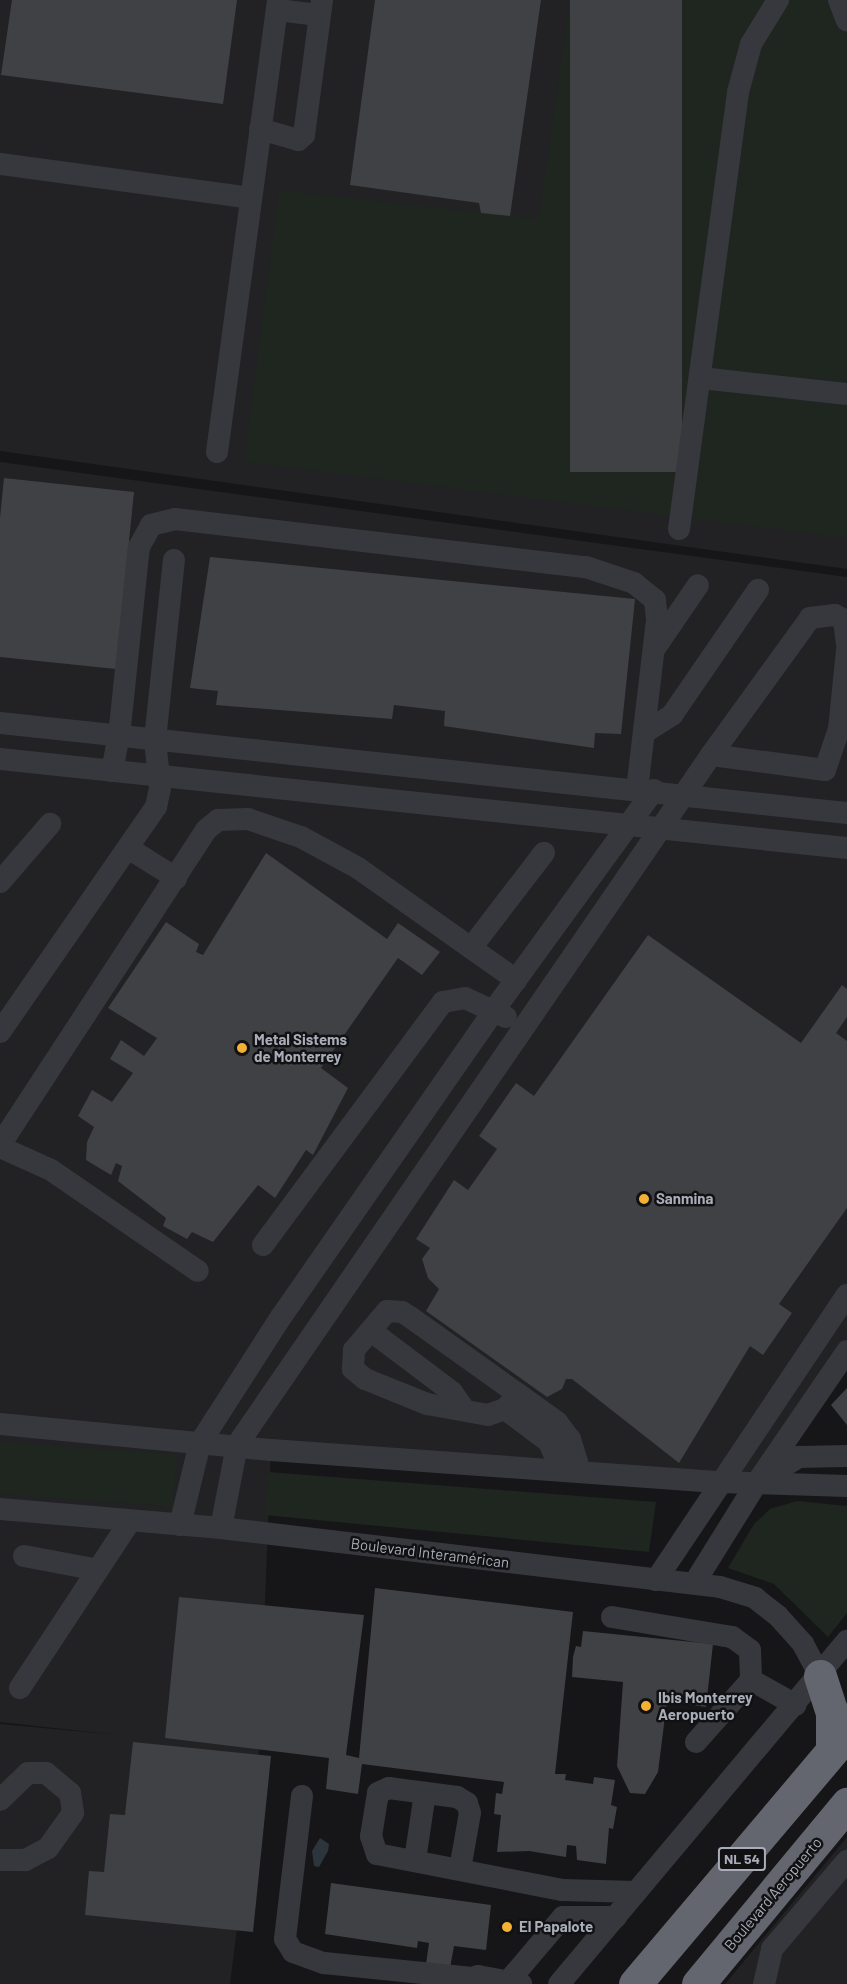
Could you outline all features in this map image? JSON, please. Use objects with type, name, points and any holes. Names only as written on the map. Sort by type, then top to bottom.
[{"type":"highway","points":[[820,1676],[840,1742]]},
{"type":"highway","name":"NL 54","points":[[635,1984],[840,1742]]},
{"type":"highway","name":"Boulevard Aeropuerto","points":[[698,1984],[847,1804]]},
{"type":"street","points":[[678,529],[701,378],[742,69],[751,44],[778,0]]},
{"type":"street","points":[[839,0],[847,21]]},
{"type":"street","points":[[217,452],[260,129],[277,5],[321,8],[304,135],[298,140],[260,129]]},
{"type":"street","points":[[0,164],[251,198]]},
{"type":"street","points":[[701,378],[847,394]]},
{"type":"street","points":[[112,771],[119,736],[139,547],[150,525],[161,520],[238,525],[586,567],[647,591],[655,600],[655,649],[645,732],[646,789],[630,825],[494,1010],[424,1116],[281,1317],[200,1443],[180,1525]]},
{"type":"street","points":[[0,1032],[156,807],[159,777],[155,740],[174,560]]},
{"type":"street","points":[[655,649],[698,585]]},
{"type":"street","points":[[645,732],[672,715],[759,590]]},
{"type":"street","points":[[221,1528],[237,1445],[450,1131],[711,755],[810,618],[823,614],[844,620],[847,643]]},
{"type":"street","points":[[711,755],[825,770],[839,729],[847,650]]},
{"type":"street","points":[[0,723],[646,789],[683,796],[847,813]]},
{"type":"street","points":[[0,759],[847,848]]},
{"type":"street","points":[[198,1271],[51,1170],[0,1146],[206,830],[218,820],[248,819],[301,837],[358,868],[516,980]]},
{"type":"street","points":[[0,882],[50,824]]},
{"type":"street","points":[[128,848],[176,878]]},
{"type":"street","points":[[471,948],[544,853]]},
{"type":"street","points":[[263,1245],[443,1002],[465,998],[494,1010],[522,1027]]},
{"type":"street","points":[[424,1116],[450,1131]]},
{"type":"street","points":[[656,1580],[720,1482],[840,1322],[847,1295]]},
{"type":"street","points":[[512,1402],[488,1415],[406,1397],[358,1374],[353,1369],[354,1350],[387,1311],[402,1312],[512,1402],[564,1429],[571,1471]]},
{"type":"street","points":[[371,1331],[452,1392],[464,1409]]},
{"type":"street","points":[[695,1582],[756,1484],[847,1351]]},
{"type":"street","points":[[0,1424],[200,1443],[720,1482],[847,1486]]},
{"type":"street","points":[[756,1484],[799,1457],[847,1456]]},
{"type":"street","name":"Boulevard Interamérican","points":[[0,1509],[221,1528],[656,1580],[695,1582],[755,1598],[778,1616],[803,1644],[820,1676]]},
{"type":"street","points":[[20,1688],[130,1521]]},
{"type":"street","points":[[24,1556],[98,1570]]},
{"type":"street","points":[[612,1617],[732,1636],[750,1650],[751,1680],[696,1742]]},
{"type":"street","points":[[559,1984],[796,1705],[847,1641]]},
{"type":"street","points":[[751,1680],[796,1705]]},
{"type":"street","points":[[0,1800],[28,1773],[46,1773],[69,1793],[73,1813],[48,1848],[25,1860],[0,1860]]},
{"type":"street","points":[[460,1869],[470,1813],[467,1803],[457,1797],[385,1788],[378,1793],[375,1805],[374,1852],[562,1890],[636,1892]]},
{"type":"street","points":[[415,1860],[425,1793]]},
{"type":"street","points":[[302,1796],[285,1939],[288,1947],[302,1957],[324,1963],[478,1981],[478,1976],[511,1983],[563,1917],[616,1917]]},
{"type":"street","points":[[768,1900],[803,1873],[847,1822]]},
{"type":"street","points":[[764,1984],[772,1949],[847,1862]]},
{"type":"shaded area","points":[[0,0],[847,0],[847,569],[0,451]]},
{"type":"shaded area","points":[[570,0],[847,0],[847,538],[244,462],[279,190],[539,219]]},
{"type":"shaded area","points":[[0,462],[847,577],[847,1358],[752,1493],[271,1450],[259,1750],[230,1984],[0,1984],[0,1724],[118,1735],[0,1722]]},
{"type":"shaded area","points":[[0,1442],[177,1454],[173,1506],[0,1494]]},
{"type":"shaded area","points":[[268,1472],[656,1502],[649,1552],[265,1515]]},
{"type":"shaded area","points":[[797,1501],[847,1506],[847,1613],[828,1637],[774,1584],[728,1568],[754,1524],[770,1509]]},
{"type":"shaded area","points":[[847,1837],[847,1984],[725,1984]]},
{"type":"shaded area","points":[[320,1838],[329,1844],[328,1851],[319,1867],[314,1866],[312,1851]]},
{"type":"building","points":[[12,0],[237,0],[223,104],[1,75]]},
{"type":"building","points":[[375,0],[541,0],[510,216],[481,213],[479,203],[350,185]]},
{"type":"building","points":[[570,0],[682,0],[682,472],[570,472]]},
{"type":"building","points":[[4,478],[134,492],[116,669],[0,657],[0,518]]},
{"type":"building","points":[[210,557],[635,599],[621,734],[595,733],[594,748],[444,726],[445,711],[394,705],[392,719],[216,705],[218,691],[190,688]]},
{"type":"building","name":"Metal Sistems de Monterrey","points":[[266,853],[387,939],[398,923],[440,952],[422,975],[398,958],[321,1068],[348,1088],[313,1155],[306,1150],[275,1198],[258,1185],[213,1242],[192,1232],[187,1239],[163,1226],[166,1218],[118,1181],[122,1166],[116,1163],[111,1175],[86,1160],[87,1142],[94,1127],[78,1116],[92,1090],[112,1102],[133,1073],[110,1059],[121,1040],[144,1056],[157,1038],[108,1008],[166,922],[199,944],[196,952],[203,955]]},
{"type":"building","name":"Sanmina","points":[[648,935],[801,1043],[842,985],[847,989],[847,1017],[836,1033],[847,1041],[847,1208],[779,1304],[792,1313],[763,1355],[750,1346],[679,1463],[572,1379],[566,1379],[562,1389],[547,1397],[426,1311],[439,1289],[428,1278],[422,1259],[430,1248],[416,1239],[454,1180],[468,1190],[497,1149],[479,1136],[516,1083],[534,1096]]},
{"type":"building","points":[[847,1388],[847,1425],[831,1405]]},
{"type":"building","points":[[375,1588],[573,1612],[555,1774],[566,1774],[565,1780],[593,1784],[594,1777],[615,1780],[611,1805],[617,1807],[613,1829],[609,1828],[606,1864],[577,1860],[576,1846],[567,1845],[566,1857],[529,1851],[497,1852],[501,1815],[494,1814],[496,1793],[502,1794],[504,1782],[362,1764],[358,1794],[326,1789],[329,1758],[165,1738],[179,1597],[364,1615],[346,1755],[359,1758]]},
{"type":"building","points":[[583,1631],[713,1644],[706,1707],[667,1701],[658,1772],[645,1794],[630,1793],[617,1766],[623,1682],[572,1677],[573,1657],[576,1646],[581,1647]]},
{"type":"building","points":[[133,1742],[271,1756],[253,1932],[85,1915],[89,1871],[104,1872],[110,1814],[125,1815]]},
{"type":"building","points":[[331,1883],[491,1905],[486,1950],[454,1946],[450,1968],[426,1964],[429,1943],[418,1941],[417,1948],[325,1934]]},
{"type":"place","name":"Metal Sistems de Monterrey","points":[[242,1048]]},
{"type":"place","name":"Sanmina","points":[[644,1199]]},
{"type":"place","name":"Ibis Monterrey Aeropuerto","points":[[646,1706]]},
{"type":"place","name":"El Papalote","points":[[507,1927]]}]
